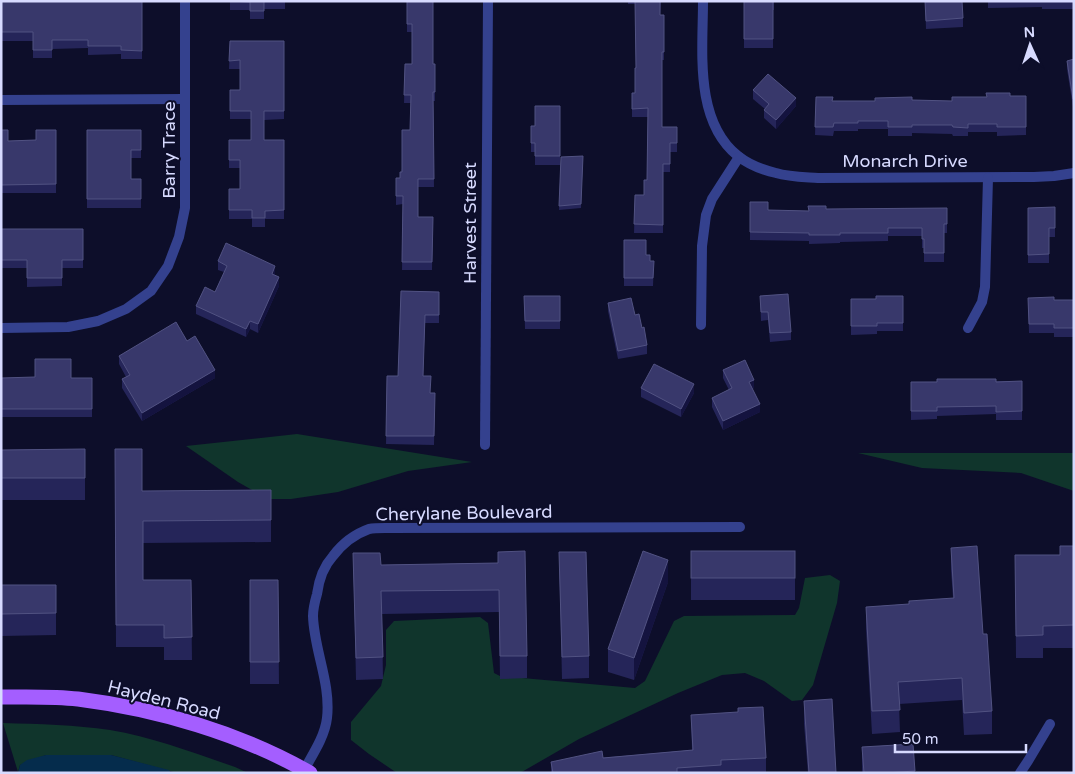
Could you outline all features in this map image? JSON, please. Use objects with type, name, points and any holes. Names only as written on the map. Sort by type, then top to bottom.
[{"type":"main road","name":"Hayden Road","points":[[1,697],[77,699],[148,711],[221,733],[268,752],[307,771]]},
{"type":"street","name":"Barry Trace","points":[[1,328],[68,327],[98,321],[126,309],[151,291],[168,266],[179,237],[185,208],[185,1]]},
{"type":"street","name":"Harvest Street","points":[[485,445],[488,1]]},
{"type":"street","points":[[701,325],[702,246],[706,215],[712,199],[739,157],[728,147],[719,134],[712,120],[706,98],[703,76],[703,1]]},
{"type":"street","points":[[1,100],[184,99]]},
{"type":"street","name":"Monarch Drive","points":[[739,157],[777,174],[818,178],[988,178],[1054,176],[1074,173]]},
{"type":"street","points":[[968,328],[982,302],[985,287],[988,178]]},
{"type":"street","name":"Cherylane Boulevard","points":[[307,771],[325,729],[328,717],[327,693],[316,641],[313,615],[319,581],[327,563],[336,551],[360,534],[370,529],[384,528],[740,526]]},
{"type":"street","points":[[1020,773],[1050,724]]},
{"type":"green space","points":[[297,434],[472,462],[408,471],[338,492],[291,499],[268,499],[238,482],[186,446]]},
{"type":"green space","points":[[858,453],[1074,453],[1074,491],[1021,473],[922,468]]},
{"type":"green space","points":[[830,575],[840,581],[837,603],[813,685],[802,700],[792,701],[764,681],[745,673],[722,675],[678,693],[579,739],[520,773],[397,773],[351,740],[351,722],[381,686],[386,665],[386,630],[394,621],[480,617],[488,623],[494,673],[500,676],[635,688],[645,681],[674,621],[684,616],[795,615],[799,608],[805,578]]},
{"type":"green space","points":[[3,723],[97,728],[126,733],[173,746],[248,773],[177,773],[111,755],[46,755],[20,765],[18,772]]},
{"type":"water","points":[[46,755],[111,755],[169,770],[171,773],[18,773],[20,765],[27,760]]},
{"type":"building","points":[[1,1],[142,1],[142,51],[121,50],[121,46],[88,46],[88,40],[52,40],[52,50],[33,50],[33,32],[1,32]]},
{"type":"building","points":[[230,1],[264,1],[264,11],[250,11],[250,2]]},
{"type":"building","points":[[407,1],[433,1],[433,64],[435,64],[435,92],[433,92],[434,179],[418,179],[418,217],[433,217],[432,262],[402,262],[403,196],[396,196],[396,178],[400,178],[400,172],[402,172],[402,130],[410,130],[411,95],[404,95],[405,64],[412,64],[412,24],[407,24]]},
{"type":"building","points":[[635,1],[660,1],[660,15],[664,15],[662,127],[677,127],[677,143],[670,143],[670,164],[663,164],[663,225],[634,224],[635,195],[644,195],[644,180],[647,180],[648,108],[632,109],[632,93],[635,93],[636,68]]},
{"type":"building","points":[[744,1],[774,1],[773,39],[744,39]]},
{"type":"building","points":[[925,1],[962,1],[963,18],[926,21]]},
{"type":"building","points":[[230,41],[284,41],[284,111],[264,111],[264,140],[284,140],[284,210],[265,211],[265,218],[252,218],[252,210],[229,210],[229,189],[240,189],[240,160],[229,160],[229,140],[251,140],[251,111],[230,111],[230,90],[240,90],[240,60],[229,61]]},
{"type":"building","points":[[1074,59],[1074,99],[1073,99],[1067,61]]},
{"type":"building","points":[[768,74],[796,98],[776,120],[764,110],[769,104],[753,90]]},
{"type":"building","points":[[986,93],[1010,93],[1010,96],[1026,96],[1026,127],[968,124],[968,128],[953,127],[952,125],[888,127],[888,121],[858,121],[858,123],[834,123],[833,127],[815,127],[816,97],[833,97],[832,101],[875,101],[875,98],[912,97],[912,100],[952,101],[952,97],[987,97]]},
{"type":"building","points":[[535,106],[560,106],[560,156],[535,156],[535,143],[531,143],[531,126],[535,126]]},
{"type":"building","points":[[1,130],[8,130],[8,141],[36,140],[36,130],[56,130],[56,184],[1,185]]},
{"type":"building","points":[[87,130],[141,130],[141,150],[131,150],[131,179],[141,179],[141,199],[87,199]]},
{"type":"building","points":[[583,156],[581,204],[559,206],[561,157]]},
{"type":"building","points":[[750,202],[768,202],[768,210],[809,211],[808,206],[826,206],[826,209],[947,208],[947,224],[944,224],[944,253],[924,253],[922,228],[888,228],[888,233],[840,233],[840,235],[750,232]]},
{"type":"building","points":[[1055,207],[1055,228],[1049,228],[1049,254],[1028,255],[1028,208]]},
{"type":"building","points":[[1,229],[83,229],[83,260],[62,260],[62,278],[27,278],[27,260],[1,260]]},
{"type":"building","points":[[624,240],[646,240],[646,255],[650,255],[650,261],[654,261],[653,278],[624,278]]},
{"type":"building","points":[[226,243],[275,266],[272,274],[279,277],[258,324],[250,321],[246,329],[196,306],[205,287],[215,292],[227,266],[218,261]]},
{"type":"building","points":[[401,291],[439,292],[439,315],[425,315],[423,376],[431,376],[430,393],[435,393],[434,436],[386,436],[387,376],[398,376]]},
{"type":"building","points":[[788,294],[791,332],[770,333],[768,312],[761,312],[760,296]]},
{"type":"building","points":[[524,296],[560,296],[560,321],[525,321]]},
{"type":"building","points":[[876,296],[903,296],[903,323],[851,326],[851,299],[876,299]]},
{"type":"building","points":[[1054,297],[1054,300],[1074,300],[1074,328],[1054,328],[1054,324],[1029,324],[1028,298]]},
{"type":"building","points":[[631,298],[635,315],[639,314],[642,328],[644,327],[647,345],[618,351],[608,303]]},
{"type":"building","points":[[176,322],[187,341],[195,336],[215,370],[142,413],[122,379],[130,375],[119,356]]},
{"type":"building","points":[[35,359],[71,359],[71,378],[92,378],[92,409],[1,409],[1,378],[35,377]]},
{"type":"building","points":[[745,360],[754,380],[749,382],[760,404],[723,421],[712,398],[732,388],[723,370]]},
{"type":"building","points":[[654,364],[694,384],[681,409],[641,388]]},
{"type":"building","points":[[937,379],[996,379],[996,382],[1022,381],[1022,411],[996,412],[996,406],[937,407],[937,411],[911,411],[911,382],[937,382]]},
{"type":"building","points":[[85,449],[85,478],[1,478],[1,450]]},
{"type":"building","points":[[115,449],[142,449],[142,491],[271,490],[271,520],[143,521],[143,580],[191,580],[192,637],[164,638],[164,625],[116,625]]},
{"type":"building","points":[[977,546],[983,634],[987,634],[992,711],[964,713],[962,678],[898,682],[900,710],[872,711],[866,607],[909,604],[909,601],[954,598],[951,548]]},
{"type":"building","points":[[1060,546],[1074,546],[1074,625],[1043,626],[1043,635],[1016,636],[1015,555],[1060,555]]},
{"type":"building","points":[[525,551],[527,656],[500,656],[499,590],[381,591],[383,657],[356,658],[353,553],[380,553],[381,565],[498,563],[498,552]]},
{"type":"building","points":[[643,551],[668,560],[634,658],[608,649]]},
{"type":"building","points":[[691,551],[795,551],[795,578],[691,578]]},
{"type":"building","points":[[559,552],[586,552],[589,656],[562,657]]},
{"type":"building","points":[[250,580],[278,580],[279,662],[250,662]]},
{"type":"building","points":[[1,585],[56,585],[56,613],[1,614]]},
{"type":"building","points":[[832,699],[836,773],[809,773],[804,701]]},
{"type":"building","points":[[763,707],[766,758],[721,760],[721,765],[677,768],[677,773],[553,773],[551,762],[602,751],[603,758],[693,750],[691,715],[738,712],[738,708]]},
{"type":"building","points":[[913,744],[915,771],[864,773],[862,747]]}]
